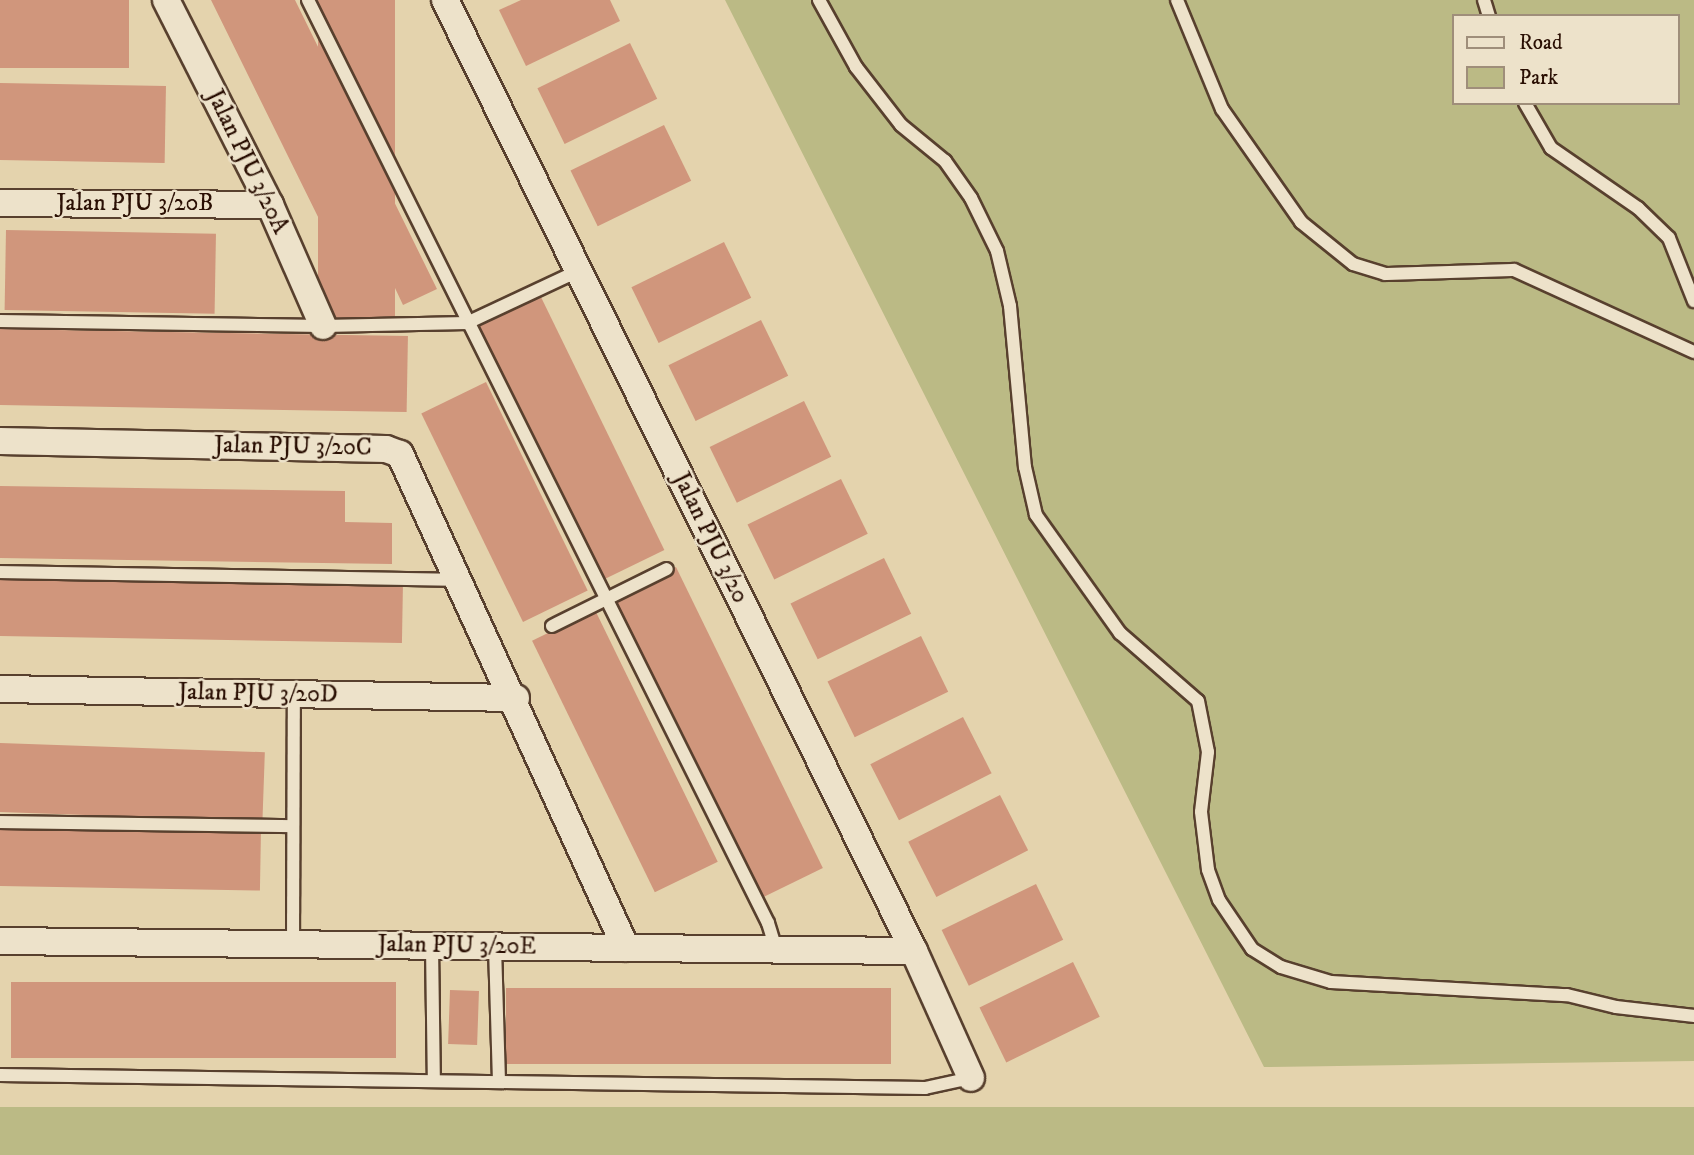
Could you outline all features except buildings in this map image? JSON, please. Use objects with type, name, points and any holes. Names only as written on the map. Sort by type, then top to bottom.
[{"type":"street","name":"Jalan PJU 3/20A","points":[[166,0],[270,205],[323,326]]},
{"type":"street","name":"Jalan PJU 3/20","points":[[445,0],[914,951],[971,1078]]},
{"type":"street","name":"Jalan PJU 3/20B","points":[[0,203],[270,205]]},
{"type":"street","name":"Jalan PJU 3/20C","points":[[0,441],[386,449],[400,454],[516,698],[626,948]]},
{"type":"street","name":"Jalan PJU 3/20D","points":[[0,689],[516,698]]},
{"type":"street","name":"Jalan PJU 3/20E","points":[[0,942],[914,951]]},
{"type":"lane","points":[[308,0],[768,923],[776,949]]},
{"type":"lane","points":[[819,0],[876,93],[901,125],[944,161],[964,189],[997,251],[1010,306],[1026,467],[1036,514],[1120,634],[1198,701],[1208,752],[1201,812],[1208,870],[1219,900],[1252,949],[1281,967],[1331,982],[1567,995],[1616,1007],[1694,1016]]},
{"type":"lane","points":[[1177,0],[1222,109],[1301,222],[1353,264],[1385,274],[1514,270],[1694,352]]},
{"type":"lane","points":[[1526,105],[1552,148],[1639,208],[1669,238],[1694,301]]},
{"type":"lane","points":[[0,321],[323,326],[467,323],[578,271]]},
{"type":"lane","points":[[552,626],[667,569]]},
{"type":"lane","points":[[0,572],[459,580]]},
{"type":"lane","points":[[293,944],[294,695]]},
{"type":"lane","points":[[0,822],[292,826]]},
{"type":"lane","points":[[432,946],[434,1081]]},
{"type":"lane","points":[[495,947],[499,1082]]},
{"type":"lane","points":[[0,1075],[925,1088],[971,1078]]},
{"type":"green space","points":[[725,0],[1694,0],[1694,1061],[1264,1067]]},
{"type":"green space","points":[[0,1107],[1694,1107],[1694,1155],[0,1155]]}]
